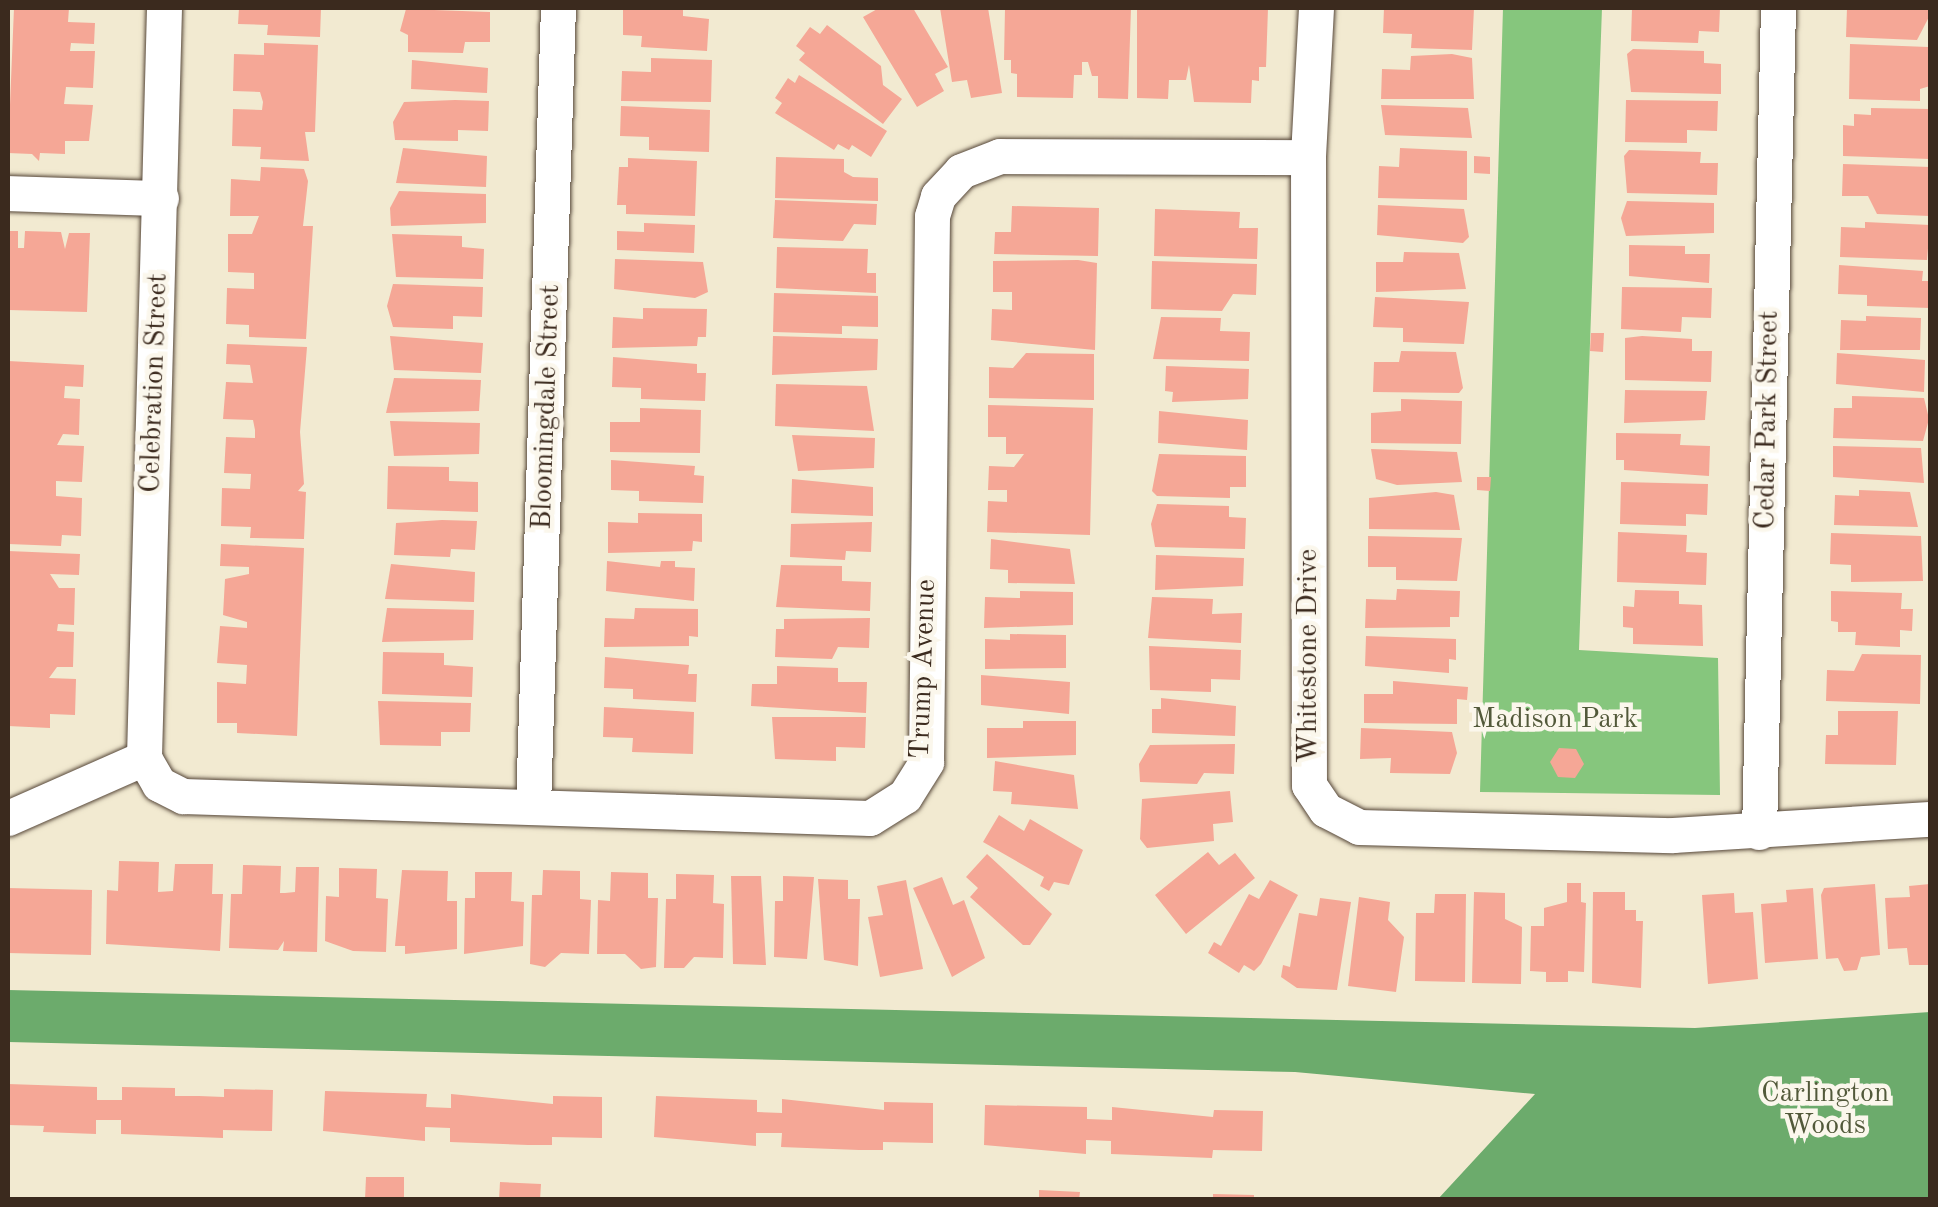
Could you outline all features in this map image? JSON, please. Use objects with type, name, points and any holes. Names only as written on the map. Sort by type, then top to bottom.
[{"type":"street","name":"Celebration Street","points":[[144,758],[164,8]]},
{"type":"street","name":"Bloomingdale Street","points":[[533,806],[558,8]]},
{"type":"street","name":"Whitestone Drive","points":[[1316,8],[1308,157],[1309,785],[1326,810],[1359,827],[1759,832],[1930,819]]},
{"type":"street","name":"Cedar Park Street","points":[[1759,832],[1778,8]]},
{"type":"street","name":"Trump Avenue","points":[[144,758],[159,784],[183,796],[870,818],[905,796],[926,762],[932,216],[938,196],[961,171],[1000,156],[1308,157]]},
{"type":"street","points":[[8,193],[160,198]]},
{"type":"street","points":[[8,818],[144,758]]},
{"type":"green space","name":"Madison Park","points":[[1503,8],[1602,8],[1579,650],[1718,658],[1720,795],[1480,792]]},
{"type":"green space","name":"Carlington Woods","points":[[8,990],[1695,1028],[1930,1012],[1930,1199],[1438,1199],[1535,1094],[1295,1072],[8,1042]]},
{"type":"building","points":[[14,8],[69,8],[68,22],[95,23],[94,44],[71,43],[70,51],[95,51],[93,88],[66,87],[64,104],[93,105],[89,141],[65,141],[65,154],[40,153],[39,161],[32,154],[8,153]]},
{"type":"building","points":[[239,8],[321,8],[320,37],[267,35],[268,25],[238,24]]},
{"type":"building","points":[[623,8],[671,8],[683,10],[683,16],[709,19],[707,51],[641,47],[642,36],[623,35]]},
{"type":"building","points":[[879,8],[913,8],[948,67],[935,74],[944,91],[917,107],[863,17]]},
{"type":"building","points":[[940,8],[988,8],[1002,93],[971,98],[967,80],[952,82]]},
{"type":"building","points":[[1005,8],[1131,8],[1128,99],[1098,98],[1098,76],[1092,76],[1088,62],[1082,62],[1082,75],[1074,75],[1073,98],[1017,97],[1017,74],[1011,73],[1011,60],[1004,60]]},
{"type":"building","points":[[1137,8],[1268,8],[1266,67],[1259,67],[1259,81],[1252,80],[1251,103],[1194,102],[1189,65],[1186,80],[1169,80],[1168,99],[1137,98]]},
{"type":"building","points":[[1384,8],[1474,8],[1472,50],[1411,48],[1412,34],[1383,33]]},
{"type":"building","points":[[1632,8],[1720,8],[1719,32],[1699,31],[1698,43],[1631,41]]},
{"type":"building","points":[[1847,8],[1930,8],[1930,15],[1917,40],[1846,37]]},
{"type":"building","points":[[406,9],[490,12],[490,42],[465,42],[463,53],[408,52],[408,35],[400,31]]},
{"type":"building","points":[[827,25],[881,66],[883,85],[902,99],[883,124],[799,60],[805,53],[796,46],[810,27],[820,34]]},
{"type":"building","points":[[264,43],[318,45],[315,132],[305,132],[309,161],[260,159],[261,147],[232,146],[233,109],[262,110],[263,102],[260,92],[233,91],[234,54],[264,55]]},
{"type":"building","points":[[1850,44],[1928,47],[1930,86],[1920,89],[1920,101],[1849,99]]},
{"type":"building","points":[[1633,49],[1704,51],[1704,63],[1721,64],[1721,94],[1631,92],[1627,54]]},
{"type":"building","points":[[1452,54],[1472,58],[1474,99],[1381,99],[1382,69],[1410,70],[1411,56]]},
{"type":"building","points":[[651,58],[712,60],[711,102],[621,101],[622,71],[651,72]]},
{"type":"building","points":[[412,60],[488,68],[487,93],[411,89]]},
{"type":"building","points":[[799,75],[887,131],[871,157],[852,145],[849,150],[838,144],[834,150],[775,113],[782,103],[775,98],[788,78],[795,83]]},
{"type":"building","points":[[1626,100],[1718,101],[1717,131],[1687,130],[1687,143],[1625,142]]},
{"type":"building","points":[[489,101],[488,131],[458,130],[458,141],[395,140],[393,122],[404,102]]},
{"type":"building","points":[[1381,105],[1468,108],[1472,138],[1385,135]]},
{"type":"building","points":[[621,106],[710,110],[709,152],[649,150],[649,137],[620,136]]},
{"type":"building","points":[[1871,108],[1930,109],[1930,159],[1843,156],[1843,125],[1854,126],[1854,114],[1871,115]]},
{"type":"building","points":[[403,148],[487,156],[486,187],[396,183]]},
{"type":"building","points":[[1400,148],[1467,151],[1467,200],[1378,198],[1379,166],[1399,167]]},
{"type":"building","points":[[1629,150],[1701,152],[1700,163],[1718,163],[1717,195],[1627,193],[1624,156]]},
{"type":"building","points":[[1474,156],[1490,157],[1490,174],[1474,173]]},
{"type":"building","points":[[776,157],[844,159],[844,172],[853,177],[878,178],[878,201],[775,198]]},
{"type":"building","points":[[628,158],[697,161],[695,216],[626,214],[626,205],[617,205],[619,167],[628,167]]},
{"type":"building","points":[[1843,164],[1930,167],[1930,216],[1877,214],[1868,196],[1842,196]]},
{"type":"building","points":[[261,167],[304,169],[308,181],[303,226],[313,226],[306,339],[249,337],[249,325],[226,324],[227,288],[254,289],[254,273],[228,272],[228,234],[252,234],[259,216],[230,216],[231,179],[260,181]]},
{"type":"building","points":[[399,191],[486,194],[486,223],[391,226],[390,208]]},
{"type":"building","points":[[775,200],[877,204],[876,225],[854,224],[843,241],[773,238]]},
{"type":"building","points":[[1627,201],[1714,203],[1714,233],[1626,236],[1621,218]]},
{"type":"building","points":[[1378,205],[1464,209],[1469,237],[1463,243],[1377,235]]},
{"type":"building","points":[[1012,206],[1099,208],[1098,256],[994,254],[995,232],[1011,232]]},
{"type":"building","points":[[1155,209],[1240,212],[1239,228],[1258,228],[1257,259],[1154,256]]},
{"type":"building","points":[[1865,222],[1930,225],[1927,260],[1840,257],[1841,227],[1865,228]]},
{"type":"building","points":[[644,223],[695,225],[694,253],[617,250],[617,231],[644,232]]},
{"type":"building","points":[[8,231],[18,231],[18,248],[24,248],[25,231],[61,232],[65,249],[69,233],[90,233],[87,312],[8,310]]},
{"type":"building","points":[[392,234],[462,236],[462,247],[484,249],[483,279],[396,277]]},
{"type":"building","points":[[1629,245],[1685,246],[1685,254],[1710,254],[1709,283],[1629,276]]},
{"type":"building","points":[[777,247],[868,249],[867,273],[876,273],[876,293],[776,288]]},
{"type":"building","points":[[1404,252],[1459,253],[1466,289],[1376,292],[1376,262],[1403,262]]},
{"type":"building","points":[[615,259],[703,262],[708,292],[695,298],[614,289]]},
{"type":"building","points":[[993,261],[1097,263],[1095,350],[991,340],[992,309],[1012,310],[1012,292],[993,292]]},
{"type":"building","points":[[1152,261],[1257,264],[1256,295],[1233,294],[1222,311],[1151,309]]},
{"type":"building","points":[[1839,265],[1923,271],[1922,281],[1930,281],[1930,308],[1867,306],[1867,295],[1838,294]]},
{"type":"building","points":[[393,284],[483,287],[482,317],[453,316],[453,329],[393,327],[387,306]]},
{"type":"building","points":[[1622,287],[1712,288],[1711,318],[1682,317],[1681,332],[1621,329]]},
{"type":"building","points":[[774,293],[878,296],[878,327],[842,326],[842,334],[773,332]]},
{"type":"building","points":[[1375,297],[1469,302],[1464,344],[1403,342],[1403,328],[1373,327]]},
{"type":"building","points":[[643,308],[707,309],[706,337],[698,337],[697,346],[612,348],[613,317],[643,319]]},
{"type":"building","points":[[1866,316],[1921,318],[1920,350],[1840,350],[1841,320],[1866,321]]},
{"type":"building","points":[[1161,317],[1221,318],[1220,331],[1250,332],[1249,361],[1153,359]]},
{"type":"building","points":[[1591,333],[1604,333],[1603,352],[1590,351]]},
{"type":"building","points":[[390,336],[483,343],[481,373],[394,370]]},
{"type":"building","points":[[773,336],[878,339],[877,370],[772,375]]},
{"type":"building","points":[[1625,338],[1692,339],[1692,351],[1712,351],[1711,382],[1625,380]]},
{"type":"building","points":[[227,344],[307,347],[300,432],[304,484],[298,491],[306,492],[304,539],[250,538],[251,527],[221,526],[222,488],[250,489],[251,474],[224,473],[226,437],[255,438],[253,420],[223,419],[226,382],[253,383],[250,365],[226,364]]},
{"type":"building","points":[[1401,351],[1456,352],[1463,388],[1459,393],[1373,392],[1374,362],[1399,362]]},
{"type":"building","points":[[1026,353],[1094,354],[1094,400],[989,398],[989,367],[1013,368]]},
{"type":"building","points":[[1837,353],[1925,360],[1924,392],[1836,384]]},
{"type":"building","points":[[613,357],[697,364],[697,373],[706,373],[705,401],[641,399],[641,388],[612,387]]},
{"type":"building","points":[[8,361],[84,365],[83,387],[65,386],[64,398],[80,399],[79,435],[63,434],[57,445],[84,446],[82,482],[56,481],[56,496],[82,498],[81,536],[62,535],[61,546],[8,544]]},
{"type":"building","points":[[1166,366],[1249,369],[1248,399],[1172,402],[1173,392],[1165,391]]},
{"type":"building","points":[[394,378],[481,380],[479,411],[386,413]]},
{"type":"building","points":[[776,384],[867,386],[874,431],[775,426]]},
{"type":"building","points":[[1625,390],[1707,391],[1705,420],[1624,423]]},
{"type":"building","points":[[1852,396],[1924,398],[1929,419],[1923,441],[1833,438],[1834,408],[1852,408]]},
{"type":"building","points":[[1401,399],[1462,401],[1461,444],[1371,443],[1371,413],[1401,411]]},
{"type":"building","points":[[988,405],[1093,408],[1090,535],[987,532],[988,501],[1007,502],[1007,490],[988,490],[989,466],[1014,467],[1024,454],[1006,454],[1006,437],[988,437]]},
{"type":"building","points":[[640,408],[701,410],[700,453],[610,452],[610,422],[640,422]]},
{"type":"building","points":[[1159,411],[1248,420],[1247,450],[1158,443]]},
{"type":"building","points":[[390,421],[480,423],[479,454],[394,456]]},
{"type":"building","points":[[1616,433],[1681,434],[1680,445],[1710,446],[1709,476],[1624,470],[1624,460],[1616,460]]},
{"type":"building","points":[[792,435],[875,438],[874,468],[798,471]]},
{"type":"building","points":[[1833,446],[1921,448],[1924,483],[1833,477]]},
{"type":"building","points":[[1371,449],[1457,452],[1462,482],[1397,485],[1376,479]]},
{"type":"building","points":[[1159,454],[1246,456],[1246,487],[1230,487],[1230,498],[1157,496],[1152,491]]},
{"type":"building","points":[[611,460],[695,466],[694,475],[704,476],[703,503],[639,501],[639,491],[611,490]]},
{"type":"building","points":[[388,466],[449,467],[449,481],[478,482],[478,512],[387,509]]},
{"type":"building","points":[[1477,477],[1491,477],[1490,491],[1477,490]]},
{"type":"building","points":[[792,479],[873,487],[873,516],[791,513]]},
{"type":"building","points":[[1621,482],[1708,484],[1707,515],[1686,514],[1686,526],[1620,524]]},
{"type":"building","points":[[1859,490],[1910,492],[1918,527],[1834,525],[1835,495],[1859,496]]},
{"type":"building","points":[[1436,492],[1454,495],[1460,530],[1369,529],[1369,498]]},
{"type":"building","points":[[1157,504],[1229,506],[1229,517],[1246,518],[1245,549],[1155,547],[1151,524]]},
{"type":"building","points":[[638,513],[702,514],[702,542],[693,541],[692,551],[608,553],[608,522],[638,523]]},
{"type":"building","points":[[477,521],[475,550],[451,549],[450,557],[394,555],[396,523]]},
{"type":"building","points":[[872,522],[871,552],[846,551],[845,560],[790,557],[791,524]]},
{"type":"building","points":[[1618,532],[1687,535],[1686,552],[1707,553],[1706,585],[1617,582]]},
{"type":"building","points":[[1831,533],[1921,536],[1923,581],[1851,582],[1851,565],[1830,564]]},
{"type":"building","points":[[1368,536],[1462,538],[1457,581],[1396,580],[1396,567],[1368,567]]},
{"type":"building","points":[[991,539],[1070,549],[1075,584],[1008,583],[1008,570],[990,569]]},
{"type":"building","points":[[221,544],[304,548],[297,736],[237,733],[237,723],[217,723],[217,682],[246,684],[247,665],[217,663],[220,626],[247,628],[247,622],[223,615],[225,579],[249,574],[249,567],[220,566]]},
{"type":"building","points":[[8,551],[80,554],[79,575],[50,574],[59,588],[75,588],[74,625],[58,624],[57,631],[74,632],[73,667],[57,667],[49,678],[76,679],[75,715],[50,714],[50,728],[8,726]]},
{"type":"building","points":[[1156,555],[1244,558],[1243,586],[1155,590]]},
{"type":"building","points":[[607,561],[660,567],[661,561],[675,561],[675,567],[695,568],[694,601],[606,591]]},
{"type":"building","points":[[391,564],[475,572],[474,602],[385,599]]},
{"type":"building","points":[[781,565],[842,566],[842,581],[871,582],[870,611],[776,607]]},
{"type":"building","points":[[1397,589],[1460,591],[1459,617],[1450,617],[1450,627],[1365,628],[1366,599],[1396,600]]},
{"type":"building","points":[[1635,590],[1679,591],[1679,604],[1702,605],[1703,646],[1633,644],[1633,628],[1623,627],[1623,606],[1634,607]]},
{"type":"building","points":[[1020,591],[1073,592],[1073,625],[984,628],[985,597],[1020,598]]},
{"type":"building","points":[[1831,591],[1902,593],[1901,609],[1913,609],[1912,631],[1900,630],[1900,647],[1855,645],[1856,632],[1838,632],[1838,622],[1831,621]]},
{"type":"building","points":[[1152,597],[1213,599],[1212,614],[1242,613],[1241,643],[1148,638]]},
{"type":"building","points":[[387,608],[474,610],[473,640],[382,642]]},
{"type":"building","points":[[635,608],[698,609],[698,637],[689,636],[689,646],[604,647],[605,618],[634,619]]},
{"type":"building","points":[[870,618],[869,648],[838,647],[832,659],[775,657],[776,629],[784,629],[784,619]]},
{"type":"building","points":[[1010,634],[1066,635],[1066,668],[985,669],[985,639],[1010,640]]},
{"type":"building","points":[[1366,636],[1456,639],[1456,660],[1449,659],[1449,673],[1365,666]]},
{"type":"building","points":[[1149,646],[1241,650],[1240,680],[1211,679],[1211,692],[1150,690]]},
{"type":"building","points":[[383,652],[444,653],[444,665],[473,667],[472,697],[382,694]]},
{"type":"building","points":[[1862,654],[1921,655],[1920,704],[1826,701],[1827,670],[1854,671]]},
{"type":"building","points":[[605,657],[689,665],[688,674],[697,674],[696,702],[633,699],[633,689],[604,688]]},
{"type":"building","points":[[777,666],[838,668],[838,682],[867,682],[866,713],[751,706],[752,684],[777,684]]},
{"type":"building","points":[[981,675],[1070,682],[1069,714],[981,705]]},
{"type":"building","points":[[1393,681],[1468,687],[1467,700],[1457,699],[1457,724],[1364,723],[1364,694],[1393,694]]},
{"type":"building","points":[[1161,698],[1236,706],[1235,736],[1152,733],[1152,709],[1161,709]]},
{"type":"building","points":[[378,701],[471,703],[470,732],[441,732],[441,746],[380,745]]},
{"type":"building","points":[[604,707],[694,712],[693,754],[632,752],[633,738],[603,737]]},
{"type":"building","points":[[1838,711],[1898,711],[1896,765],[1825,764],[1826,735],[1838,735]]},
{"type":"building","points":[[772,717],[866,717],[865,748],[836,747],[836,761],[775,759]]},
{"type":"building","points":[[1023,721],[1076,721],[1076,755],[987,758],[987,728],[1023,728]]},
{"type":"building","points":[[1361,728],[1452,732],[1457,753],[1450,774],[1390,773],[1391,758],[1360,759]]},
{"type":"building","points":[[1235,744],[1234,774],[1204,773],[1197,784],[1140,782],[1139,764],[1150,745]]},
{"type":"building","points":[[1559,748],[1576,749],[1584,764],[1575,778],[1558,777],[1550,762]]},
{"type":"building","points":[[995,761],[1074,775],[1078,809],[1011,804],[1012,792],[993,791]]},
{"type":"building","points":[[1230,791],[1233,822],[1213,824],[1214,841],[1147,848],[1140,839],[1142,799]]},
{"type":"building","points":[[999,815],[1024,831],[1030,819],[1083,850],[1069,885],[1054,882],[1049,891],[1040,886],[1044,877],[983,842]]},
{"type":"building","points":[[1208,852],[1219,865],[1235,853],[1255,878],[1186,934],[1155,895]]},
{"type":"building","points":[[987,854],[1052,914],[1030,945],[1023,945],[970,897],[978,888],[966,877]]},
{"type":"building","points":[[119,861],[159,862],[158,892],[173,891],[175,864],[213,864],[212,894],[223,894],[220,951],[106,944],[107,890],[118,891]]},
{"type":"building","points":[[243,865],[281,866],[280,893],[295,892],[296,867],[319,867],[317,952],[283,951],[284,941],[278,950],[229,948],[231,894],[242,894]]},
{"type":"building","points":[[339,868],[377,869],[376,898],[388,899],[386,952],[353,951],[325,941],[326,896],[339,897]]},
{"type":"building","points":[[402,870],[448,871],[447,901],[457,901],[457,949],[405,954],[405,946],[395,946]]},
{"type":"building","points":[[543,870],[580,871],[580,899],[591,900],[589,954],[561,953],[545,967],[530,964],[532,895],[542,895]]},
{"type":"building","points":[[475,872],[512,872],[511,901],[524,902],[523,946],[464,954],[465,898],[475,898]]},
{"type":"building","points":[[611,872],[648,873],[648,898],[658,898],[656,967],[641,969],[625,954],[597,954],[598,900],[610,901]]},
{"type":"building","points":[[676,874],[714,875],[713,903],[724,904],[723,958],[694,957],[684,968],[664,968],[666,899],[676,899]]},
{"type":"building","points":[[731,876],[761,876],[766,965],[733,964]]},
{"type":"building","points":[[783,876],[814,877],[807,959],[774,957],[775,901],[783,901]]},
{"type":"building","points":[[942,877],[953,905],[964,900],[985,958],[952,977],[913,888]]},
{"type":"building","points":[[818,879],[848,880],[848,899],[860,899],[858,966],[824,960]]},
{"type":"building","points":[[906,880],[923,969],[880,977],[868,917],[883,915],[877,886]]},
{"type":"building","points":[[1270,880],[1298,895],[1261,964],[1254,971],[1244,965],[1239,973],[1208,953],[1214,942],[1221,946],[1249,894],[1259,899]]},
{"type":"building","points":[[1567,883],[1581,883],[1581,902],[1586,903],[1584,972],[1568,971],[1568,982],[1546,982],[1546,972],[1530,971],[1531,926],[1544,926],[1544,908],[1567,902]]},
{"type":"building","points":[[1875,884],[1880,955],[1861,957],[1857,970],[1844,971],[1838,958],[1826,959],[1821,895],[1824,888]]},
{"type":"building","points":[[1930,884],[1930,965],[1909,965],[1907,948],[1888,949],[1885,898],[1910,897],[1909,886]]},
{"type":"building","points":[[8,888],[92,890],[91,955],[8,953]]},
{"type":"building","points":[[1813,888],[1818,959],[1765,963],[1761,904],[1787,902],[1786,890]]},
{"type":"building","points":[[1474,892],[1505,893],[1505,919],[1522,927],[1521,984],[1472,983]]},
{"type":"building","points":[[1593,892],[1625,892],[1625,910],[1636,910],[1636,921],[1643,921],[1641,988],[1592,983]]},
{"type":"building","points":[[1734,893],[1735,913],[1753,912],[1758,979],[1708,984],[1702,895]]},
{"type":"building","points":[[1435,894],[1466,894],[1465,982],[1415,981],[1416,913],[1434,913]]},
{"type":"building","points":[[1359,897],[1390,902],[1388,920],[1404,937],[1396,992],[1348,986]]},
{"type":"building","points":[[1320,898],[1351,902],[1337,990],[1297,988],[1281,977],[1283,965],[1290,967],[1299,913],[1317,916]]},
{"type":"building","points":[[8,1084],[97,1087],[97,1100],[122,1100],[122,1087],[175,1088],[175,1096],[224,1097],[224,1089],[273,1090],[272,1131],[223,1130],[223,1138],[121,1134],[121,1120],[96,1120],[96,1134],[43,1132],[44,1126],[8,1125]]},
{"type":"building","points":[[325,1091],[427,1094],[426,1107],[451,1108],[451,1094],[553,1104],[553,1096],[602,1097],[602,1138],[552,1137],[552,1145],[528,1145],[450,1142],[450,1128],[425,1127],[425,1141],[323,1131]]},
{"type":"building","points":[[656,1096],[757,1100],[757,1112],[782,1113],[782,1099],[884,1110],[884,1102],[933,1103],[933,1143],[883,1142],[883,1150],[859,1150],[781,1147],[782,1133],[756,1133],[756,1146],[654,1137]]},
{"type":"building","points":[[985,1105],[1087,1107],[1087,1119],[1112,1120],[1112,1107],[1213,1117],[1214,1110],[1263,1111],[1262,1151],[1213,1150],[1212,1158],[1111,1154],[1111,1141],[1086,1140],[1086,1154],[984,1145]]},
{"type":"building","points":[[366,1177],[404,1177],[404,1200],[365,1200]]},
{"type":"building","points":[[500,1182],[541,1184],[540,1200],[499,1200]]},
{"type":"building","points":[[1039,1190],[1080,1192],[1079,1200],[1039,1200]]},
{"type":"building","points":[[1213,1194],[1254,1195],[1254,1200],[1213,1200]]}]
